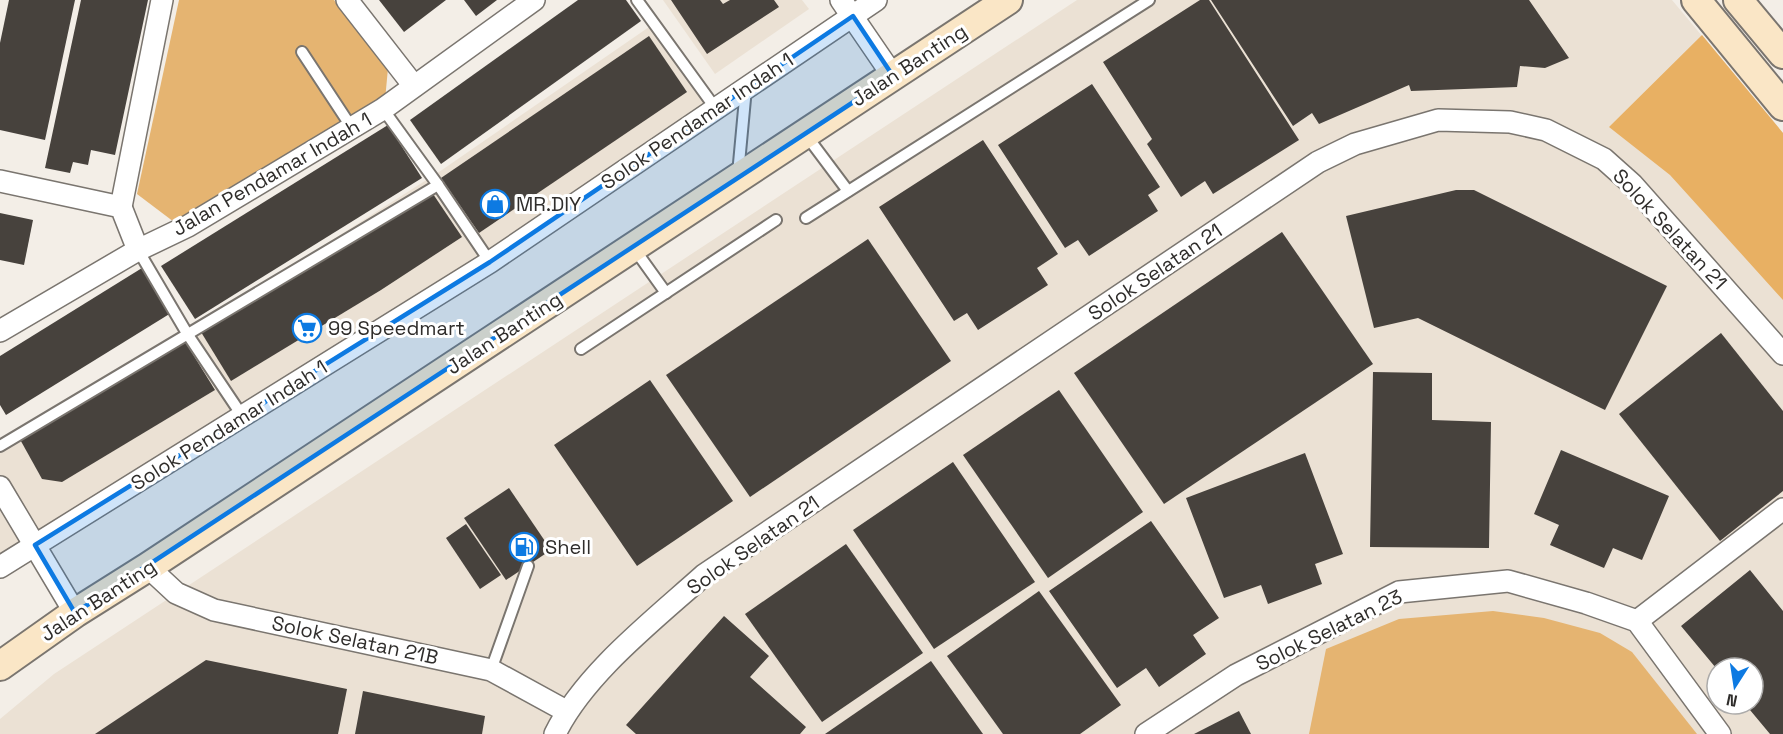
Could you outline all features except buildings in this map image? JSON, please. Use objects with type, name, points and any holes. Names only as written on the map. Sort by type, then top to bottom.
[{"type":"main road","name":"Jalan Banting","points":[[0,666],[75,613],[1008,0]]},
{"type":"main road","points":[[1696,0],[1783,106]]},
{"type":"main road","points":[[1738,0],[1783,54]]},
{"type":"street","points":[[138,250],[121,207],[162,0]]},
{"type":"street","points":[[347,0],[414,86]]},
{"type":"street","name":"Jalan Pendamar Indah 1","points":[[0,331],[138,250],[188,226],[383,110],[534,0]]},
{"type":"street","name":"Solok Pendamar Indah 1","points":[[0,567],[490,262],[746,88],[847,8],[876,0]]},
{"type":"street","points":[[847,8],[893,76]]},
{"type":"street","name":"Solok Selatan 21","points":[[555,734],[566,711],[621,649],[704,575],[1318,162],[1355,144],[1438,120],[1510,122],[1546,130],[1604,159],[1632,184],[1783,354]]},
{"type":"street","points":[[0,181],[121,207]]},
{"type":"street","points":[[0,487],[75,613]]},
{"type":"street","points":[[1720,734],[1637,621],[1783,509]]},
{"type":"street","name":"Solok Selatan 21B","points":[[148,567],[176,593],[214,610],[491,670],[566,711]]},
{"type":"street","name":"Solok Selatan 23","points":[[1146,734],[1236,675],[1399,592],[1508,581],[1586,603],[1637,621]]},
{"type":"lane","points":[[637,0],[716,109]]},
{"type":"lane","points":[[806,218],[1149,0]]},
{"type":"lane","points":[[302,52],[352,128]]},
{"type":"lane","points":[[738,177],[746,88]]},
{"type":"lane","points":[[383,110],[438,184],[490,262]]},
{"type":"lane","points":[[804,133],[848,191]]},
{"type":"lane","points":[[0,446],[438,184]]},
{"type":"lane","points":[[581,349],[776,220]]},
{"type":"lane","points":[[633,247],[666,293]]},
{"type":"lane","points":[[138,250],[188,335],[243,417]]},
{"type":"lane","points":[[491,670],[528,566]]},
{"type":"highlighted area","points":[[853,16],[893,76],[75,613],[35,545],[490,262]]},
{"type":"shaded area","points":[[179,0],[334,0],[388,68],[385,100],[178,225],[137,194]]},
{"type":"shaded area","points":[[663,0],[802,0],[809,9],[715,74]]},
{"type":"shaded area","points":[[1077,0],[1672,0],[1783,133],[1783,734],[0,734],[0,719],[54,674]]},
{"type":"shaded area","points":[[649,27],[705,105],[479,259],[0,557],[0,451],[439,172]]},
{"type":"shaded area","points":[[1702,35],[1783,133],[1783,300],[1670,175],[1609,127]]},
{"type":"shaded area","points":[[1493,611],[1544,618],[1600,633],[1632,652],[1697,734],[1309,734],[1326,649],[1399,619]]},
{"type":"place","name":"MR.DIY","points":[[495,204]]},
{"type":"place","name":"99 Speedmart","points":[[307,328]]},
{"type":"place","name":"Shell","points":[[524,547]]}]
